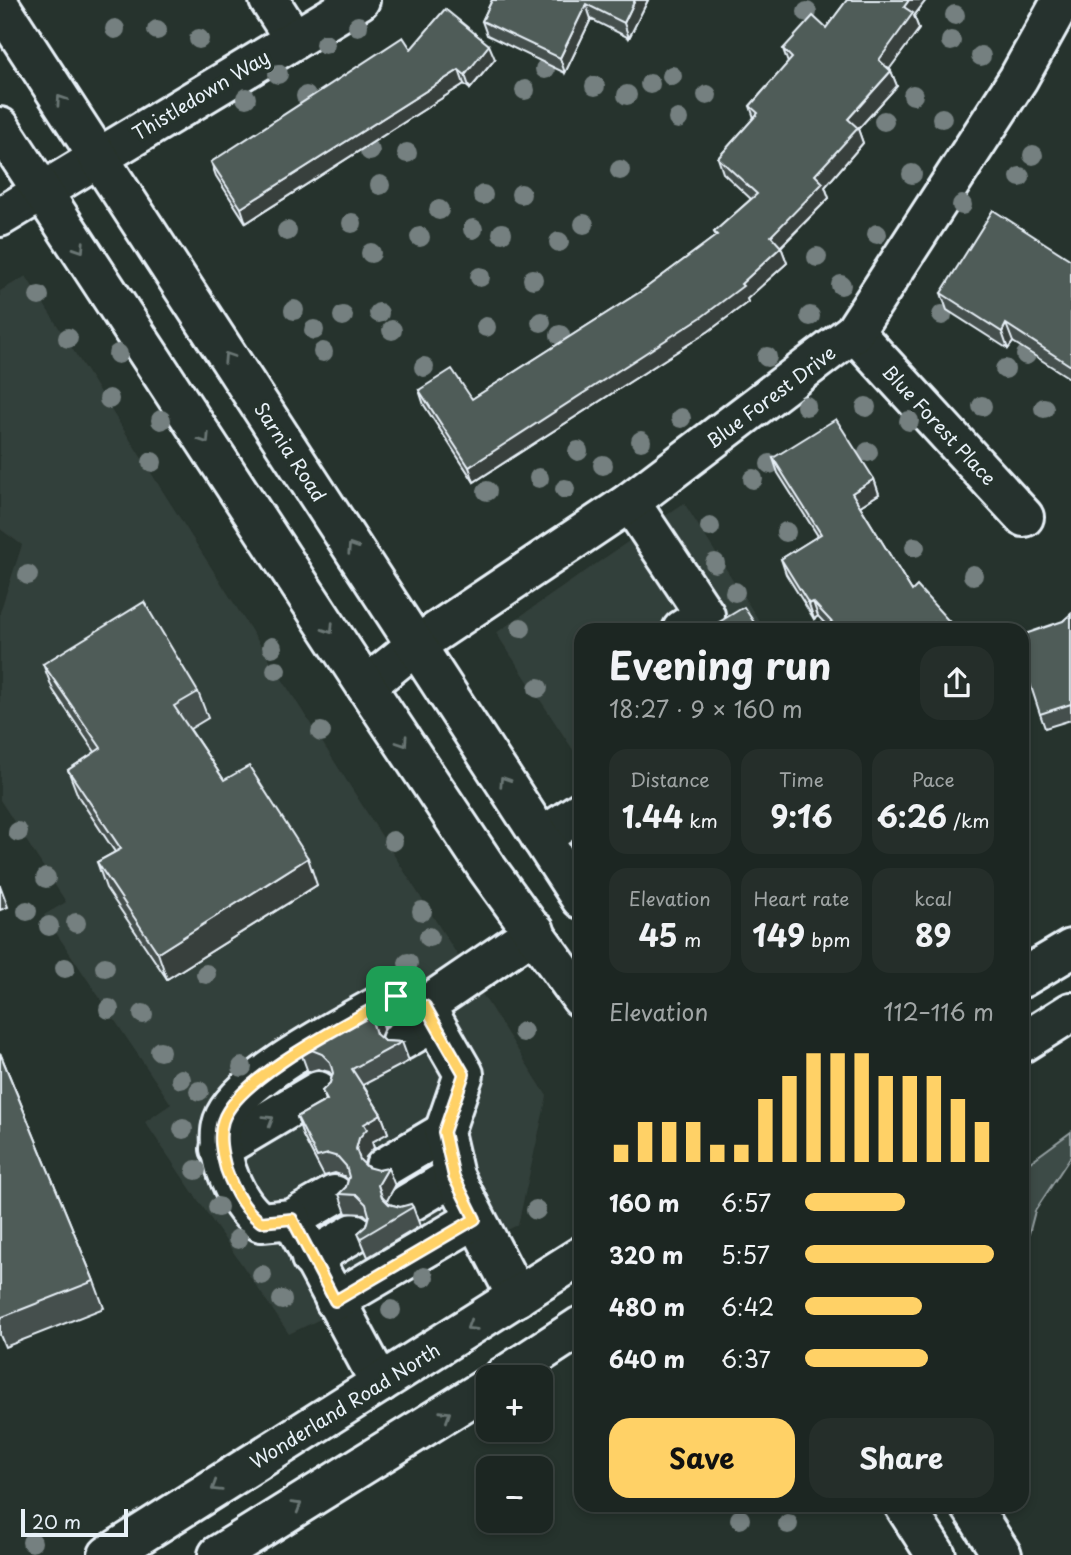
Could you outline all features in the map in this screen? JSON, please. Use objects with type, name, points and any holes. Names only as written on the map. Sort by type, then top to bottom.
[{"type":"main road","points":[[269,0],[294,39]]},
{"type":"main road","name":"Thistledown Way","points":[[0,217],[360,0]]},
{"type":"main road","name":"Blue Forest Drive","points":[[366,686],[415,646],[630,502],[854,332],[1018,79],[1062,0]]},
{"type":"main road","name":"Sarnia Road","points":[[0,6],[574,888]]},
{"type":"main road","points":[[0,127],[366,686],[487,867],[574,988]]},
{"type":"main road","name":"Blue Forest Place","points":[[854,332],[1024,517]]},
{"type":"main road","points":[[630,502],[705,615],[693,623]]},
{"type":"main road","points":[[541,838],[574,816]]},
{"type":"main road","points":[[401,1041],[430,1014],[535,931]]},
{"type":"main road","points":[[1029,974],[1071,949]]},
{"type":"main road","points":[[334,1195],[292,1219],[261,1222],[250,1214],[230,1182],[220,1149],[223,1120],[247,1090],[285,1059],[396,996],[430,1014],[464,1074],[444,1132],[454,1177],[517,1297]]},
{"type":"main road","points":[[1029,1039],[1071,1012]]},
{"type":"main road","points":[[220,1149],[318,1091]]},
{"type":"main road","points":[[385,1167],[444,1132]]},
{"type":"main road","points":[[407,1204],[454,1177]]},
{"type":"main road","points":[[292,1219],[380,1383]]},
{"type":"main road","points":[[335,1301],[475,1219]]},
{"type":"main road","points":[[312,1258],[354,1233]]},
{"type":"main road","name":"Wonderland Road North","points":[[108,1555],[574,1260]]},
{"type":"main road","points":[[521,1365],[574,1331]]},
{"type":"main road","points":[[218,1555],[476,1394]]},
{"type":"main road","points":[[908,1512],[936,1555]]},
{"type":"main road","points":[[974,1512],[1002,1555]]},
{"type":"shaded area","points":[[26,276],[547,1096],[518,1225],[289,1334],[145,1122],[171,1104],[44,915],[66,902],[0,800],[0,612],[22,545],[0,529],[0,291]]},
{"type":"shaded area","points":[[684,503],[761,623],[574,623],[574,751],[496,633]]},
{"type":"shaded area","points":[[1071,1132],[1071,1156],[1035,1211],[1029,1234],[1029,1163]]},
{"type":"building","points":[[492,0],[635,0],[624,23],[586,4],[560,58],[482,21]]},
{"type":"building","points":[[847,0],[909,0],[904,7],[913,13],[879,60],[891,71],[848,119],[858,128],[815,175],[823,183],[771,236],[781,247],[741,284],[743,286],[703,316],[469,467],[419,390],[452,369],[472,399],[643,290],[717,235],[714,232],[757,194],[718,158],[758,113],[750,106],[792,58],[783,49],[813,16],[826,28]]},
{"type":"building","points":[[445,9],[489,45],[465,75],[459,70],[241,208],[211,162],[403,37],[411,49]]},
{"type":"building","points":[[993,210],[1071,260],[1071,366],[1006,324],[1002,332],[941,293]]},
{"type":"building","points":[[836,419],[874,479],[852,493],[912,591],[917,586],[951,623],[832,623],[813,602],[809,604],[781,559],[821,534],[773,458]]},
{"type":"building","points":[[144,602],[198,692],[174,706],[224,780],[249,766],[308,858],[158,953],[97,862],[121,849],[68,770],[101,748],[43,664]]},
{"type":"building","points":[[744,607],[754,623],[718,623]]},
{"type":"building","points":[[1071,614],[1071,704],[1040,714],[1029,680],[1029,633],[1063,621]]},
{"type":"building","points":[[378,1009],[372,1021],[376,1034],[384,1041],[402,1042],[352,1069],[381,1114],[364,1124],[367,1129],[359,1138],[356,1149],[360,1160],[367,1167],[378,1170],[388,1168],[378,1185],[382,1197],[389,1204],[400,1207],[411,1204],[413,1207],[361,1238],[358,1233],[366,1226],[369,1215],[366,1204],[357,1195],[339,1194],[346,1187],[349,1177],[346,1166],[338,1157],[328,1154],[317,1157],[297,1117],[327,1100],[322,1091],[330,1083],[333,1073],[330,1062],[322,1054],[312,1050],[301,1053]]},
{"type":"building","points":[[0,1053],[94,1281],[0,1318]]},
{"type":"route","points":[[396,996],[425,1006],[464,1074],[444,1132],[454,1177],[475,1219],[335,1301],[292,1219],[261,1222],[250,1214],[230,1182],[220,1149],[223,1120],[247,1090],[285,1059],[396,996]]}]
